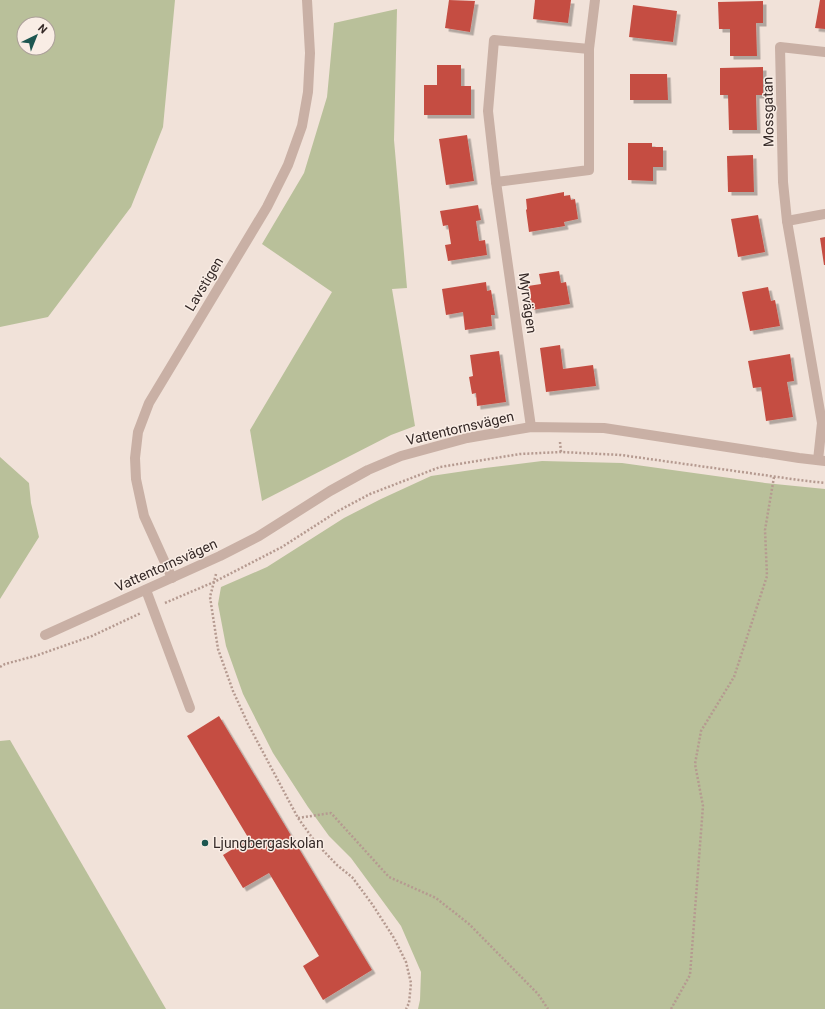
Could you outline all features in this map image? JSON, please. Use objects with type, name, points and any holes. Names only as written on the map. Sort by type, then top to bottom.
[{"type":"street","name":"Lavstigen","points":[[172,578],[144,516],[136,479],[135,458],[138,432],[149,403],[267,207],[288,165],[302,126],[308,92],[310,53],[307,0]]},
{"type":"street","points":[[496,182],[590,170],[590,49],[595,0]]},
{"type":"street","name":"Myrvägen","points":[[531,427],[496,182],[488,111],[494,40],[590,49]]},
{"type":"street","name":"Mossgatan","points":[[822,461],[822,423],[787,221],[783,182],[780,47],[825,52]]},
{"type":"street","points":[[787,221],[825,214]]},
{"type":"street","name":"Vattentornsvägen","points":[[45,635],[220,556],[259,536],[330,491],[368,470],[401,456],[467,438],[531,427],[604,428],[822,461]]},
{"type":"street","points":[[146,590],[190,708]]},
{"type":"path","points":[[0,667],[92,636],[214,582],[282,547],[338,511],[370,494],[440,466],[520,454],[561,452],[621,454],[774,477],[825,483]]},
{"type":"path","points":[[671,1009],[690,974],[703,806],[695,764],[701,731],[734,677],[767,576],[765,530],[774,477]]},
{"type":"path","points":[[220,556],[210,597],[218,649],[233,691],[248,724],[298,818],[316,843],[337,865],[352,877],[394,938],[406,962],[411,983],[409,1003],[406,1009]]},
{"type":"path","points":[[298,818],[331,813],[389,877],[436,898],[469,924],[538,994],[548,1009]]},
{"type":"green space","points":[[0,0],[175,0],[163,127],[131,207],[48,317],[0,327]]},
{"type":"green space","points":[[397,9],[394,140],[407,288],[392,289],[415,426],[391,435],[262,501],[250,430],[332,292],[262,244],[304,173],[327,97],[334,23]]},
{"type":"green space","points":[[0,457],[29,483],[31,503],[39,537],[0,599]]},
{"type":"green space","points":[[542,461],[622,463],[765,483],[825,489],[825,1009],[418,1009],[420,1000],[421,972],[401,926],[351,858],[329,836],[273,753],[243,694],[226,646],[218,604],[221,587],[267,567],[344,518],[431,476]]},
{"type":"green space","points":[[10,740],[166,1009],[0,1009],[0,741]]},
{"type":"building","points":[[449,0],[475,1],[470,32],[445,28]]},
{"type":"building","points":[[535,0],[571,0],[568,23],[533,19]]},
{"type":"building","points":[[820,0],[825,0],[825,29],[815,28]]},
{"type":"building","points":[[763,1],[763,23],[756,23],[757,56],[730,56],[730,29],[719,29],[718,2]]},
{"type":"building","points":[[633,5],[677,11],[673,42],[629,37]]},
{"type":"building","points":[[437,65],[461,65],[461,86],[471,86],[471,115],[424,115],[424,85],[437,85]]},
{"type":"building","points":[[763,67],[763,95],[756,95],[757,130],[729,130],[728,95],[720,95],[720,68]]},
{"type":"building","points":[[630,74],[667,74],[668,100],[630,100]]},
{"type":"building","points":[[467,135],[474,181],[446,185],[439,139]]},
{"type":"building","points":[[628,143],[652,143],[652,147],[663,147],[663,167],[653,167],[653,181],[628,180]]},
{"type":"building","points":[[753,155],[754,192],[728,192],[727,156]]},
{"type":"building","points":[[564,192],[564,196],[570,195],[571,200],[575,199],[578,219],[564,222],[565,226],[529,232],[526,199]]},
{"type":"building","points":[[478,205],[481,220],[476,221],[479,241],[485,240],[487,255],[448,261],[445,245],[451,244],[448,225],[443,226],[440,211]]},
{"type":"building","points":[[758,215],[765,252],[738,257],[731,219]]},
{"type":"building","points":[[825,237],[825,265],[824,265],[820,238]]},
{"type":"building","points":[[559,271],[561,283],[566,282],[570,304],[532,310],[528,286],[541,284],[539,274]]},
{"type":"building","points":[[486,282],[487,291],[491,290],[495,315],[491,315],[492,326],[465,330],[463,312],[446,315],[442,289]]},
{"type":"building","points":[[768,287],[771,301],[775,300],[780,326],[750,331],[742,292]]},
{"type":"building","points":[[560,345],[563,369],[593,365],[596,386],[546,392],[540,348]]},
{"type":"building","points":[[499,351],[506,402],[477,406],[476,393],[472,394],[469,377],[473,376],[470,355]]},
{"type":"building","points":[[790,354],[794,381],[787,382],[793,417],[766,421],[761,387],[753,388],[748,361]]},
{"type":"building","points":[[219,716],[372,970],[323,1000],[303,966],[319,956],[269,873],[243,888],[223,855],[249,839],[187,736]]},
{"type":"place","name":"Ljungbergaskolan","points":[[205,843]]}]
